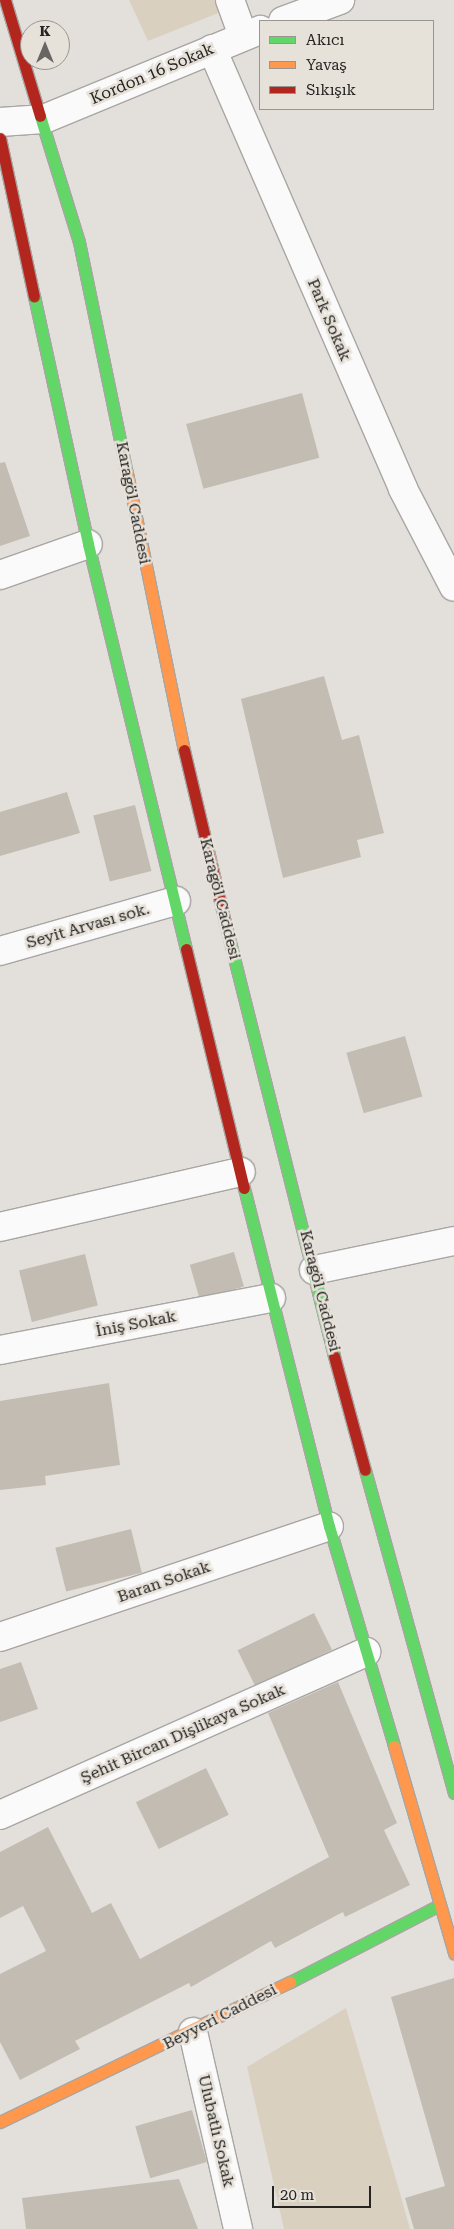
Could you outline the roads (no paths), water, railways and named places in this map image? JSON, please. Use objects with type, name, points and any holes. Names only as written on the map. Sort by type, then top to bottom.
[{"type":"main road","name":"Karagöl Caddesi","points":[[5,0],[44,118],[101,336],[192,787],[390,1565],[454,1793]]},
{"type":"main road","points":[[0,138],[88,544],[272,1298],[329,1526],[437,1906],[454,1954]]},
{"type":"main road","name":"Beyyeri Caddesi","points":[[0,2122],[193,2032],[437,1906]]},
{"type":"street","points":[[230,0],[252,33]]},
{"type":"street","points":[[286,20],[340,0]]},
{"type":"street","name":"Kordon 16 Sokak","points":[[0,122],[44,118],[252,33]]},
{"type":"street","name":"Park Sokak","points":[[212,49],[402,488],[454,587]]},
{"type":"street","points":[[0,575],[88,544]]},
{"type":"street","name":"Seyit Arvası sok.","points":[[0,952],[176,901]]},
{"type":"street","points":[[0,1227],[241,1172]]},
{"type":"street","points":[[314,1270],[454,1241]]},
{"type":"street","name":"İniş Sokak","points":[[0,1350],[272,1298]]},
{"type":"street","name":"Baran Sokak","points":[[0,1637],[329,1526]]},
{"type":"street","name":"Şehit Bircan Dişlikaya Sokak","points":[[0,1815],[366,1652]]},
{"type":"street","name":"Ulubatlı Sokak","points":[[193,2032],[238,2229]]}]
